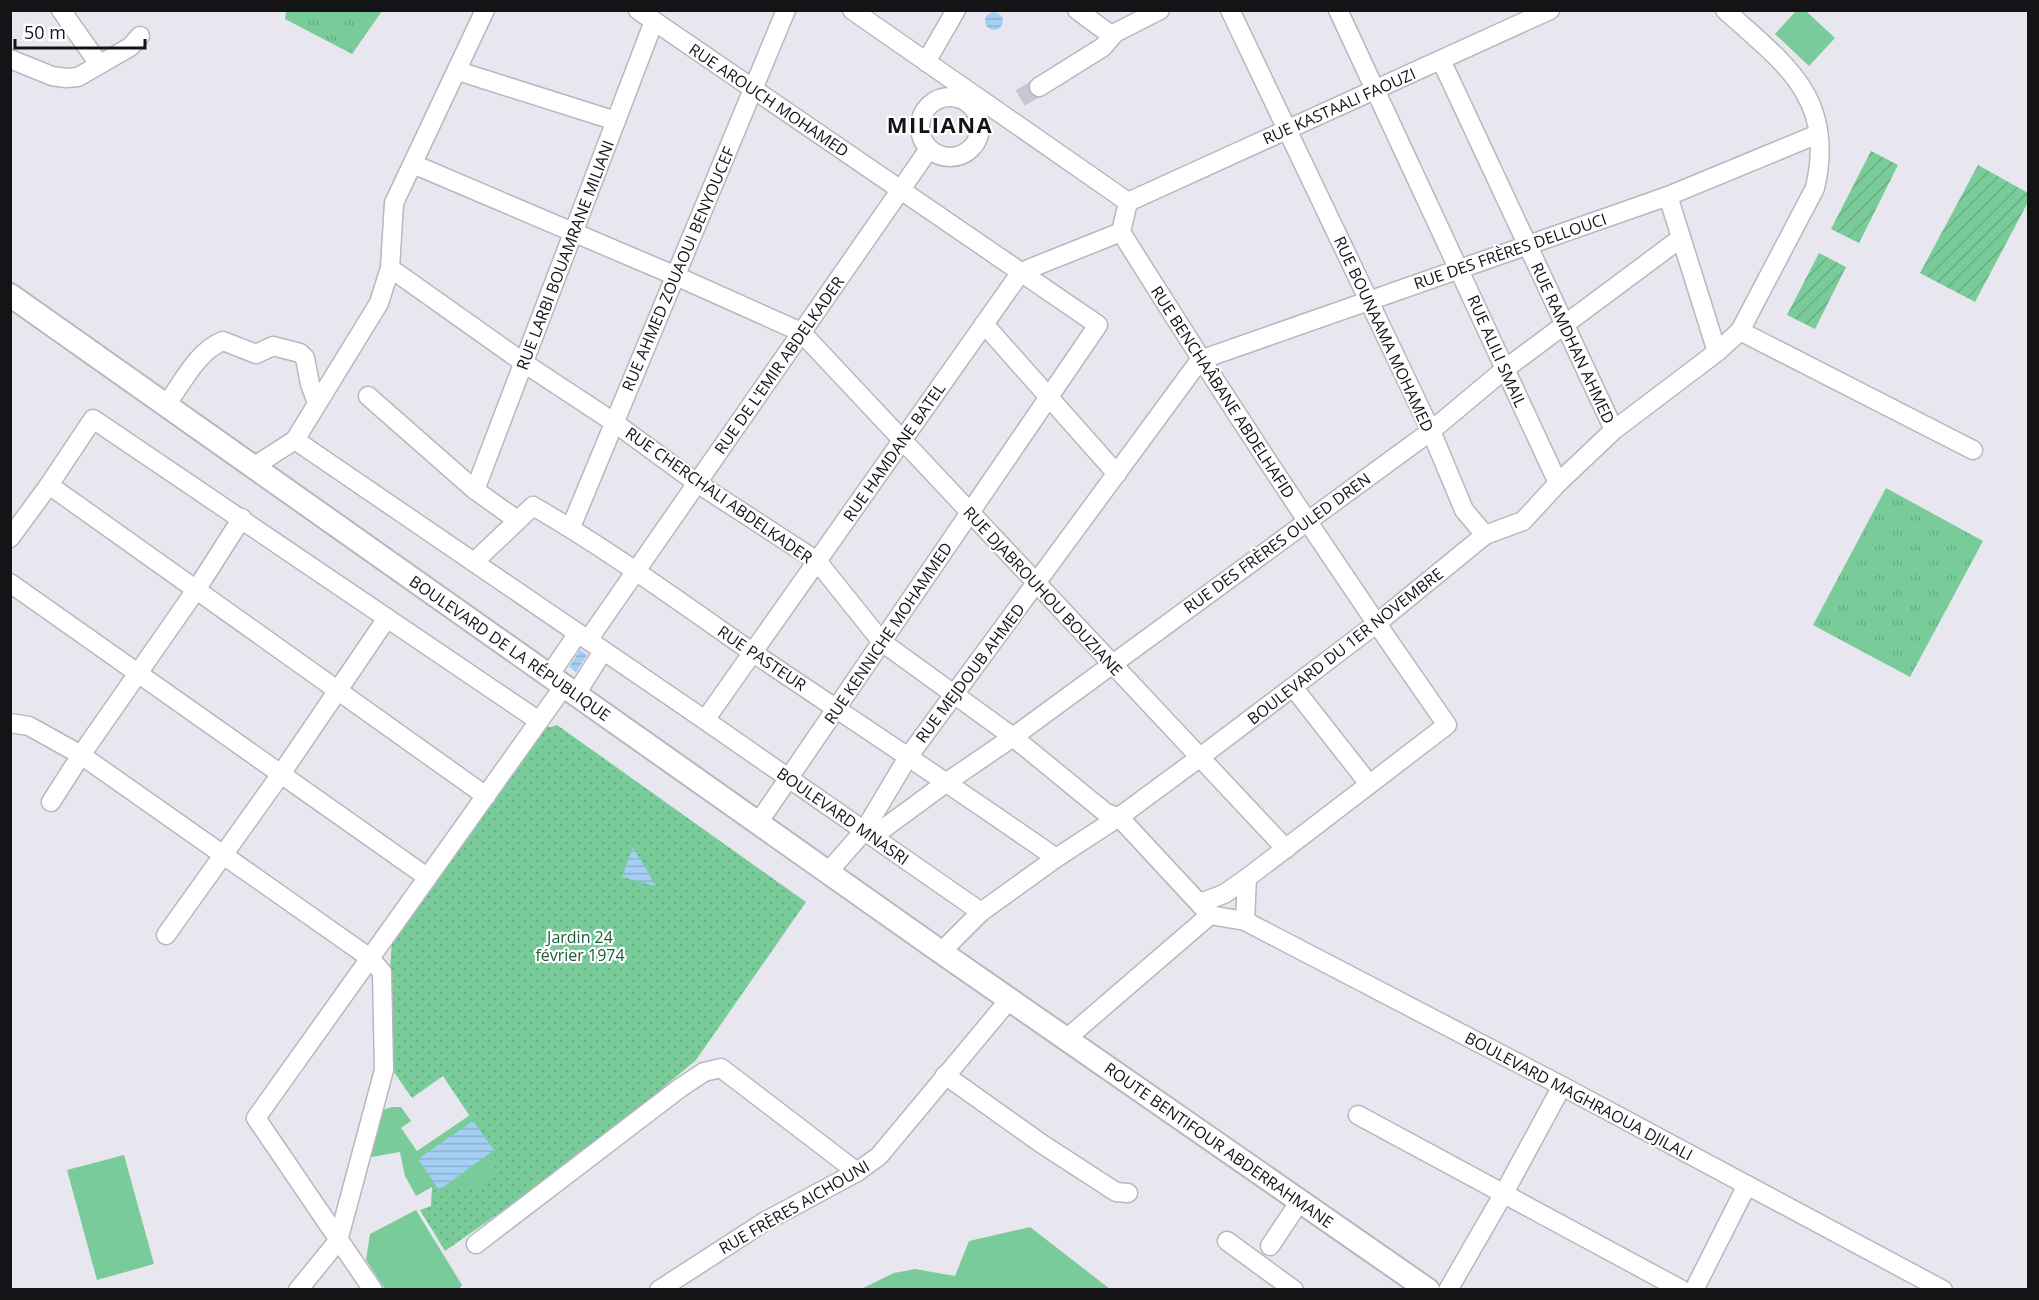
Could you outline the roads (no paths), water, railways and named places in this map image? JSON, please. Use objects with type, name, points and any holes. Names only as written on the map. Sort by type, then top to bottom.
[{"type":"main road","name":"BOULEVARD DE LA RÉPUBLIQUE","points":[[10,295],[1009,1000]]},
{"type":"main road","name":"ROUTE BENTIFOUR ABDERRAHMANE","points":[[1009,1000],[1428,1290]]},
{"type":"street","points":[[61,10],[99,64]]},
{"type":"street","points":[[254,467],[295,440],[379,303],[390,268],[394,203],[485,10]]},
{"type":"street","name":"RUE AROUCH MOHAMED","points":[[638,10],[1098,325]]},
{"type":"street","name":"RUE AHMED ZOUAOUI BENYOUCEF","points":[[571,527],[786,10]]},
{"type":"street","points":[[852,10],[926,62],[968,97],[1128,202],[1120,232],[1021,272]]},
{"type":"street","points":[[926,62],[956,10]]},
{"type":"street","points":[[1077,10],[1113,34]]},
{"type":"street","points":[[1039,87],[1103,47],[1113,34],[1160,10]]},
{"type":"street","name":"RUE BOUNAAMA MOHAMED","points":[[1230,10],[1431,431],[1464,510],[1485,535]]},
{"type":"street","name":"RUE ALILI SMAIL","points":[[1338,10],[1558,483]]},
{"type":"street","name":"RUE KASTAALI FAOUZI","points":[[1128,202],[1550,10]]},
{"type":"street","name":"BOULEVARD DU 1ER NOVEMBRE","points":[[941,952],[981,912],[1056,858],[1119,817],[1199,758],[1376,624],[1485,535],[1523,521],[1558,483],[1614,430],[1717,352],[1740,331],[1815,188],[1820,165],[1815,112],[1802,87],[1779,59],[1725,10]]},
{"type":"street","name":"RUE LARBI BOUAMRANE MILIANI","points":[[476,490],[654,21]]},
{"type":"street","points":[[10,59],[52,76],[66,78],[78,76],[130,46],[140,36]]},
{"type":"street","name":"RUE RAMDHAN AHMED","points":[[1441,60],[1614,430]]},
{"type":"street","points":[[458,71],[616,121]]},
{"type":"street","points":[[968,97],[980,127],[978,136],[966,152],[957,156],[938,155],[929,149],[920,130],[921,119],[926,109],[934,102],[944,98],[968,97]]},
{"type":"street","name":"RUE DES FRÈRES DELLOUCI","points":[[1200,360],[1668,196],[1818,134]]},
{"type":"street","name":"RUE DE L'EMIR ABDELKADER","points":[[563,685],[583,637],[636,571],[929,149]]},
{"type":"street","points":[[412,164],[676,276],[801,332]]},
{"type":"street","points":[[1668,196],[1717,352]]},
{"type":"street","name":"RUE BENCHAÂBANE ABDELHAFID","points":[[1120,232],[1200,360],[1376,624],[1447,725],[1369,784]]},
{"type":"street","name":"RUE DES FRÈRES OULED DREN","points":[[864,831],[884,829],[1013,737],[1431,431],[1505,369],[1682,238]]},
{"type":"street","name":"RUE CHERCHALI ABDELKADER","points":[[390,268],[524,363],[615,423],[697,483],[817,561],[882,642],[1013,737],[1106,813],[1119,817],[1205,909]]},
{"type":"street","name":"RUE HAMDANE BATEL","points":[[705,720],[1021,272]]},
{"type":"street","points":[[984,324],[1117,474]]},
{"type":"street","name":"RUE KENNICHE MOHAMMED","points":[[758,823],[1098,325]]},
{"type":"street","points":[[1740,331],[1973,450]]},
{"type":"street","name":"RUE DJABROUHOU BOUZIANE","points":[[801,332],[1286,849]]},
{"type":"street","points":[[166,405],[203,354],[215,344],[223,341],[256,354],[273,346],[300,352],[305,358],[310,384],[317,403]]},
{"type":"street","name":"RUE MEJDOUB AHMED","points":[[828,872],[864,831],[908,757],[1200,360]]},
{"type":"street","points":[[368,396],[476,490],[517,520]]},
{"type":"street","points":[[10,538],[93,419],[539,721]]},
{"type":"street","name":"BOULEVARD MNASRI","points":[[295,440],[981,912]]},
{"type":"street","points":[[49,485],[486,796]]},
{"type":"street","name":"RUE PASTEUR","points":[[474,562],[534,506],[571,527],[1056,858]]},
{"type":"street","points":[[51,802],[196,590],[242,518]]},
{"type":"street","points":[[10,583],[427,877]]},
{"type":"street","points":[[166,936],[338,692],[387,618]]},
{"type":"street","points":[[373,1290],[256,1118],[563,685],[603,651]]},
{"type":"street","points":[[1066,1039],[1205,909],[1369,784],[1293,687]]},
{"type":"street","points":[[10,723],[28,726],[81,755],[370,958],[382,972],[384,1070],[338,1240],[298,1290]]},
{"type":"street","points":[[1245,921],[1247,878]]},
{"type":"street","name":"BOULEVARD MAGHRAOUA DJILALI","points":[[1205,909],[1245,921],[1562,1086],[1943,1290]]},
{"type":"street","name":"RUE FRÈRES AICHOUNI","points":[[659,1290],[764,1222],[857,1172],[879,1156],[1009,1000]]},
{"type":"street","points":[[476,1244],[680,1088],[704,1072],[721,1068],[857,1172]]},
{"type":"street","points":[[945,1075],[1116,1192],[1128,1193]]},
{"type":"street","points":[[1448,1290],[1562,1086]]},
{"type":"street","points":[[1358,1115],[1682,1290]]},
{"type":"street","points":[[1694,1290],[1747,1185]]},
{"type":"street","points":[[1270,1246],[1300,1201]]},
{"type":"street","points":[[1227,1241],[1294,1290]]},
{"type":"water","points":[[990,12],[998,12],[1003,17],[1001,28],[990,30],[985,25],[985,17]]},
{"type":"water","points":[[580,650],[587,655],[576,672],[569,667]]},
{"type":"water","points":[[633,847],[656,886],[622,877]]},
{"type":"water","points":[[473,1121],[494,1150],[439,1190],[418,1159]]},
{"type":"tunnel","points":[[1020,98],[1039,87]]},
{"type":"district","name":"MILIANA","points":[[940,125]]},
{"type":"park label","name":"Jardin 24 février 1974","points":[[580,946]]}]
